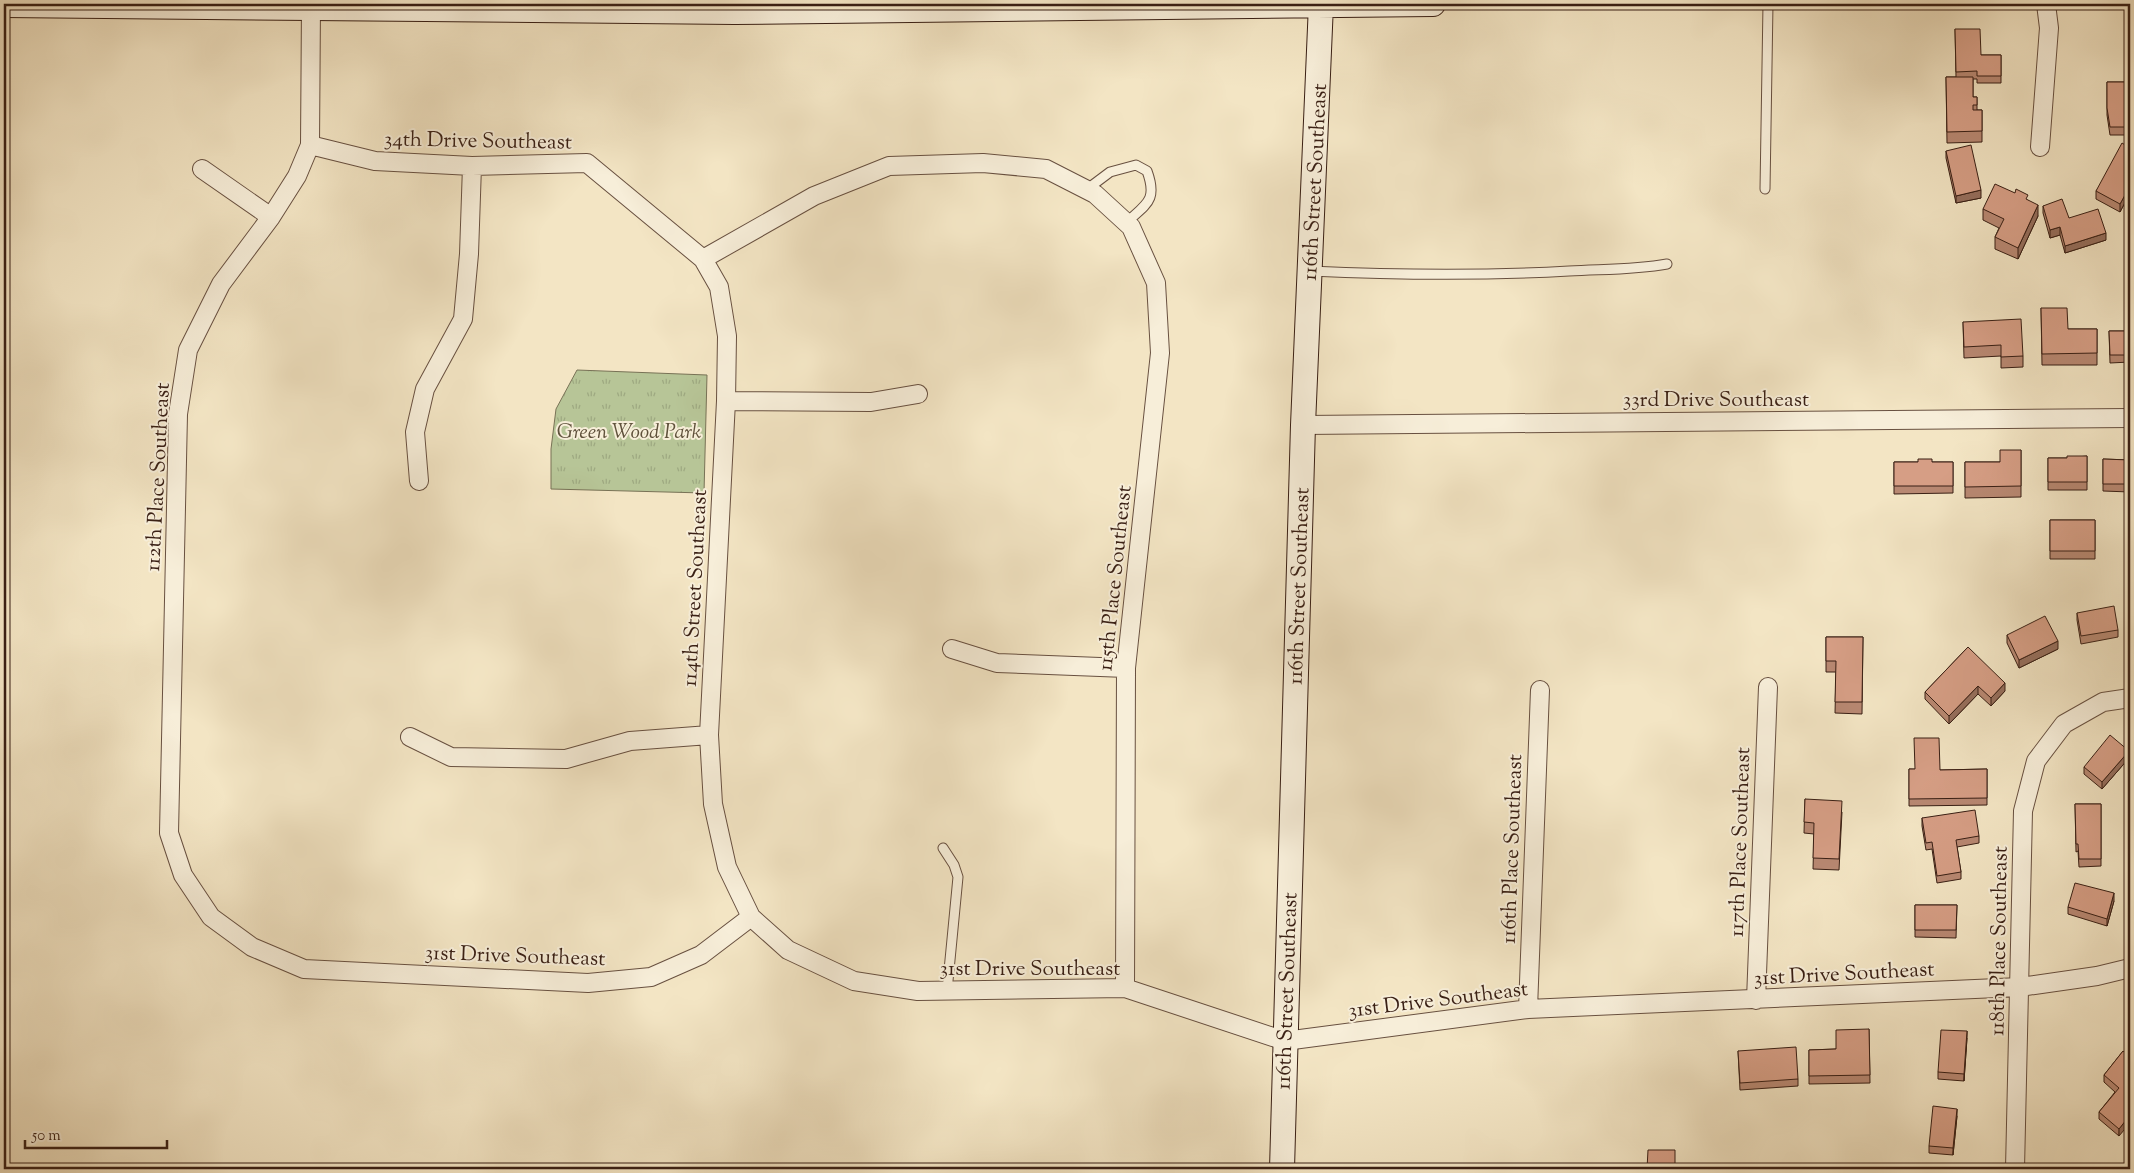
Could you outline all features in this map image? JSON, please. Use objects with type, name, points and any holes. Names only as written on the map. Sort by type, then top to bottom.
[{"type":"street","name":"116th Street Southeast","points":[[1282,1169],[1303,425],[1322,4]]},
{"type":"street","points":[[4,5],[311,6],[735,12],[1433,4]]},
{"type":"street","points":[[2040,147],[2049,28],[2046,4]]},
{"type":"street","name":"112th Place Southeast","points":[[211,917],[183,875],[169,833],[178,414],[188,350],[221,284],[271,217],[297,176],[310,145],[311,6]]},
{"type":"street","name":"34th Drive Southeast","points":[[310,145],[375,161],[472,166],[587,163],[703,259]]},
{"type":"street","points":[[703,259],[814,196],[888,166],[984,163],[1046,169],[1090,192]]},
{"type":"street","points":[[419,481],[415,432],[425,389],[463,319],[469,254],[472,166]]},
{"type":"street","points":[[202,169],[271,217]]},
{"type":"street","name":"115th Place Southeast","points":[[1090,192],[1130,227],[1156,283],[1160,353],[1126,668],[1126,988]]},
{"type":"street","name":"114th Street Southeast","points":[[703,259],[719,286],[727,336],[726,401],[709,735],[713,804],[727,867],[751,917]]},
{"type":"street","points":[[726,401],[871,402],[918,394]]},
{"type":"street","name":"33rd Drive Southeast","points":[[1303,425],[2130,418]]},
{"type":"street","points":[[952,649],[996,663],[1126,668]]},
{"type":"street","name":"117th Place Southeast","points":[[1756,1000],[1768,687]]},
{"type":"street","name":"116th Place Southeast","points":[[1528,1009],[1540,690]]},
{"type":"street","name":"118th Place Southeast","points":[[2015,1169],[2023,811],[2036,761],[2064,724],[2103,702],[2130,698]]},
{"type":"street","points":[[410,737],[450,757],[566,759],[630,741],[709,735]]},
{"type":"street","name":"31st Drive Southeast","points":[[211,917],[252,947],[304,969],[588,983],[651,976],[702,955],[751,917],[788,950],[854,981],[918,991],[1126,988],[1285,1041],[1528,1009],[2020,987],[2097,976],[2130,968]]},
{"type":"lane","points":[[1766,189],[1768,4]]},
{"type":"lane","points":[[1090,192],[1110,172],[1136,165],[1147,171],[1152,186],[1150,201],[1126,223]]},
{"type":"lane","points":[[1310,271],[1393,274],[1483,274],[1636,270],[1667,264]]},
{"type":"lane","points":[[943,848],[954,866],[958,877],[947,991]]},
{"type":"green space","name":"Green Wood Park","points":[[577,370],[707,375],[704,493],[551,489],[551,449],[556,409]]},
{"type":"building","points":[[1955,29],[1980,29],[1981,55],[2001,55],[2001,76],[1977,76],[1977,71],[1956,72]]},
{"type":"building","points":[[2128,39],[2130,39],[2130,56],[2128,56]]},
{"type":"building","points":[[1946,77],[1973,77],[1973,97],[1977,97],[1977,105],[1973,105],[1973,110],[1982,110],[1982,131],[1947,132]]},
{"type":"building","points":[[2107,82],[2130,82],[2130,127],[2110,127],[2107,108]]},
{"type":"building","points":[[2122,143],[2130,148],[2130,186],[2120,204],[2096,191]]},
{"type":"building","points":[[1971,145],[1981,190],[1956,196],[1946,151]]},
{"type":"building","points":[[1995,184],[2015,193],[2016,189],[2028,195],[2026,199],[2038,205],[2018,248],[1995,237],[2004,219],[1983,209]]},
{"type":"building","points":[[2062,199],[2069,218],[2098,209],[2106,233],[2065,246],[2060,227],[2050,230],[2043,206]]},
{"type":"building","points":[[2041,308],[2067,308],[2068,329],[2097,329],[2097,353],[2042,354]]},
{"type":"building","points":[[2021,319],[2023,356],[2001,357],[2001,345],[1964,347],[1963,322]]},
{"type":"building","points":[[2109,331],[2130,331],[2130,355],[2110,355]]},
{"type":"building","points":[[2000,450],[2021,450],[2021,486],[1965,487],[1965,462],[2000,462]]},
{"type":"building","points":[[2067,456],[2087,456],[2087,482],[2048,482],[2048,458],[2067,458]]},
{"type":"building","points":[[1918,459],[1932,459],[1932,462],[1953,462],[1953,486],[1894,486],[1894,462],[1918,462]]},
{"type":"building","points":[[2103,459],[2130,460],[2130,484],[2103,484]]},
{"type":"building","points":[[2050,520],[2095,520],[2095,551],[2050,551]]},
{"type":"building","points":[[2114,606],[2118,630],[2081,636],[2077,613]]},
{"type":"building","points":[[2045,616],[2058,641],[2019,660],[2007,635]]},
{"type":"building","points":[[1826,637],[1863,637],[1862,702],[1835,702],[1836,661],[1826,661]]},
{"type":"building","points":[[1968,647],[2005,683],[1991,698],[1978,686],[1949,716],[1925,692]]},
{"type":"building","points":[[2110,735],[2129,751],[2102,782],[2084,767]]},
{"type":"building","points":[[1914,738],[1939,738],[1940,770],[1987,769],[1987,798],[1909,799],[1909,769],[1915,769]]},
{"type":"building","points":[[1805,799],[1842,801],[1839,859],[1813,858],[1814,823],[1804,822]]},
{"type":"building","points":[[2075,804],[2101,804],[2101,859],[2079,859],[2078,844],[2076,844]]},
{"type":"building","points":[[1975,810],[1979,836],[1956,840],[1961,872],[1937,876],[1932,842],[1926,843],[1922,818]]},
{"type":"building","points":[[2075,883],[2114,893],[2107,919],[2068,907]]},
{"type":"building","points":[[1915,905],[1957,905],[1956,930],[1915,930]]},
{"type":"building","points":[[1869,1029],[1870,1075],[1809,1076],[1809,1050],[1836,1049],[1836,1030]]},
{"type":"building","points":[[1941,1030],[1967,1031],[1964,1074],[1938,1072]]},
{"type":"building","points":[[1796,1047],[1798,1079],[1740,1083],[1738,1051]]},
{"type":"building","points":[[2123,1051],[2130,1057],[2130,1115],[2119,1129],[2099,1112],[2119,1088],[2104,1075]]},
{"type":"building","points":[[1933,1106],[1957,1109],[1953,1148],[1929,1146]]},
{"type":"building","points":[[1648,1150],[1675,1150],[1675,1169],[1647,1169]]},
{"type":"building","points":[[1924,1164],[1947,1165],[1947,1169],[1924,1169]]}]
